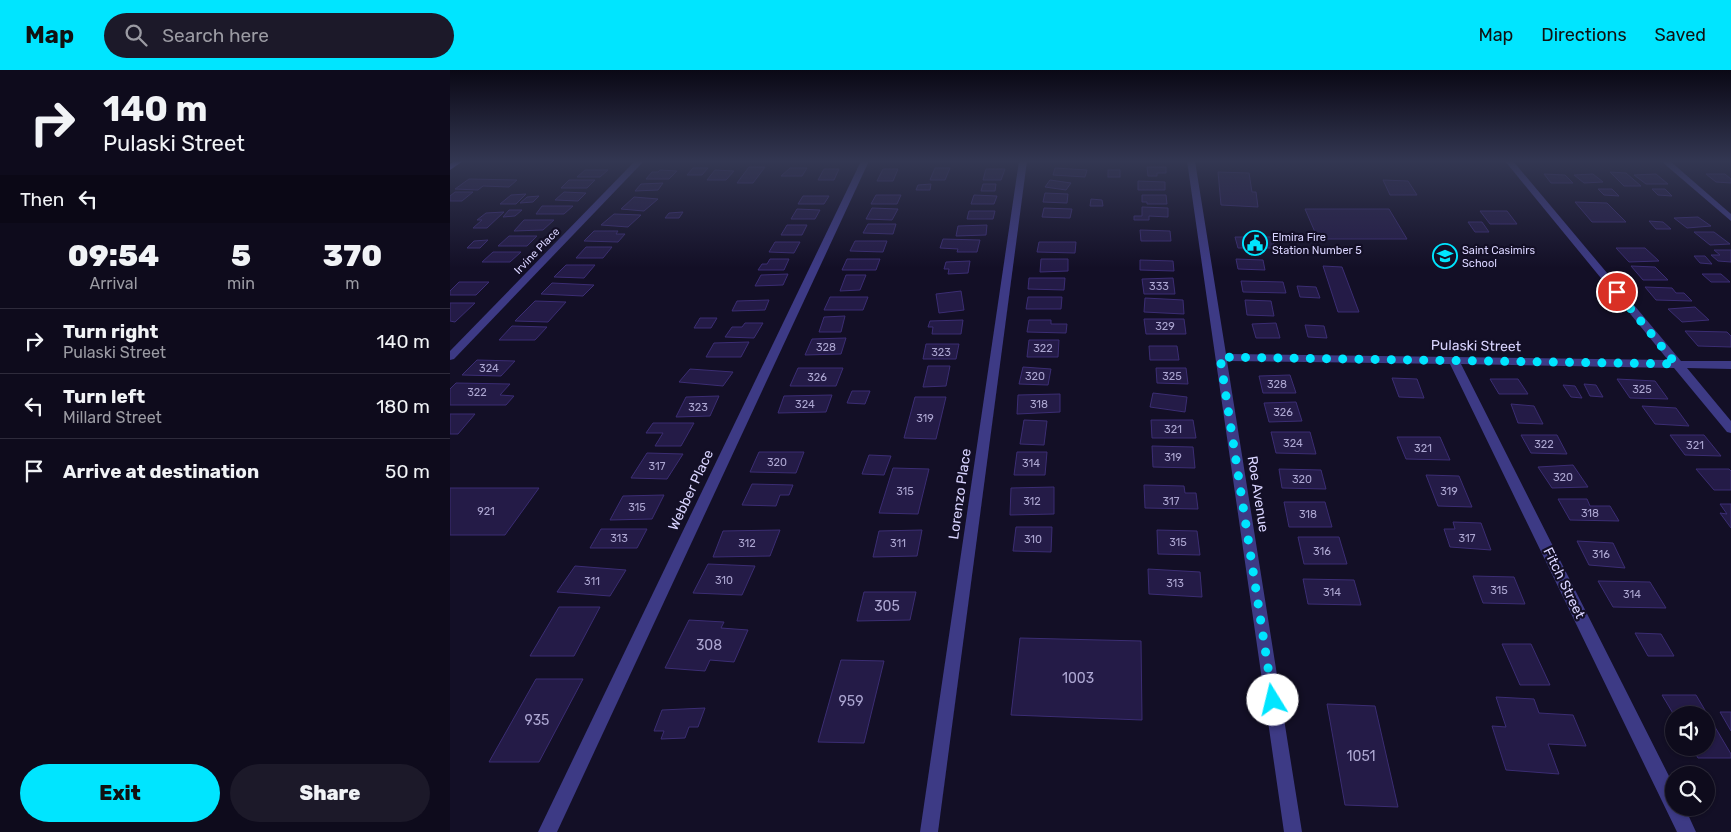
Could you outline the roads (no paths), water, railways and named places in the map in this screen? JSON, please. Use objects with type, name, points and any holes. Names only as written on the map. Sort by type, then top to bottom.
[{"type":"street","name":"Irvine Place","points":[[450,356],[606,197]]},
{"type":"street","name":"Webber Place","points":[[547,832],[849,197]]},
{"type":"street","name":"Lorenzo Place","points":[[929,832],[1018,197]]},
{"type":"street","name":"Roe Avenue","points":[[1196,197],[1293,832]]},
{"type":"street","points":[[1538,197],[1731,429]]},
{"type":"street","points":[[1706,197],[1731,218]]},
{"type":"street","name":"Pulaski Street","points":[[1220,357],[1731,365]]},
{"type":"street","name":"Fitch Street","points":[[1454,361],[1665,789]]},
{"type":"street","name":"Fitch Street","points":[[1679,816],[1687,832]]},
{"type":"place","name":"Elmira Fire Station Number 5","points":[[1255,243]]},
{"type":"place","name":"Saint Casimirs School","points":[[1445,256]]}]
